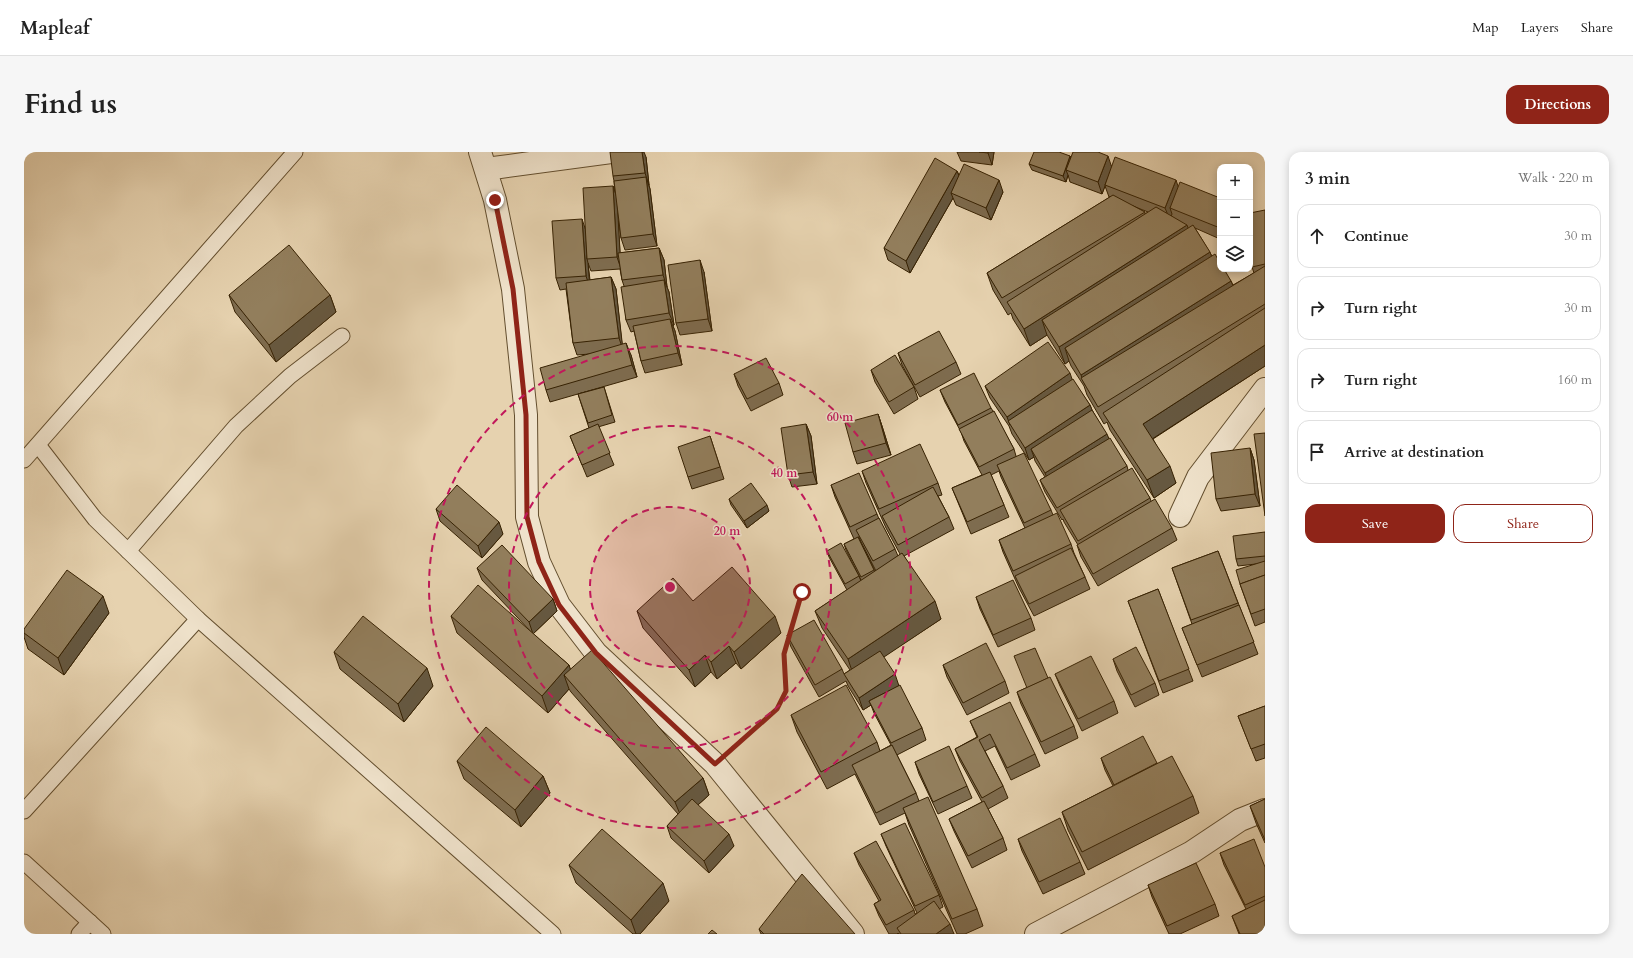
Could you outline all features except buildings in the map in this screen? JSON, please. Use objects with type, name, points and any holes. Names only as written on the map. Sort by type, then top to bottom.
[{"type":"street","points":[[611,152],[483,160],[495,200],[513,289],[526,415],[527,517],[539,562],[559,605],[596,653],[715,764],[853,934]]},
{"type":"street","points":[[1180,516],[1198,477],[1265,389]]},
{"type":"street","points":[[1036,934],[1192,852],[1240,820],[1265,810]]},
{"type":"lane","points":[[24,460],[295,152]]},
{"type":"lane","points":[[128,551],[236,426],[290,376],[342,336]]},
{"type":"lane","points":[[38,445],[95,519],[198,619],[553,934]]},
{"type":"lane","points":[[24,811],[198,619]]},
{"type":"lane","points":[[24,862],[103,934]]},
{"type":"lane","points":[[79,934],[90,922]]},
{"type":"path","points":[[715,764],[777,709],[786,691],[784,654],[802,592]]},
{"type":"route","points":[[495,200],[513,289],[526,415],[527,517],[539,562],[559,605],[596,653],[715,764],[777,709],[786,691],[784,654],[802,592]]}]
